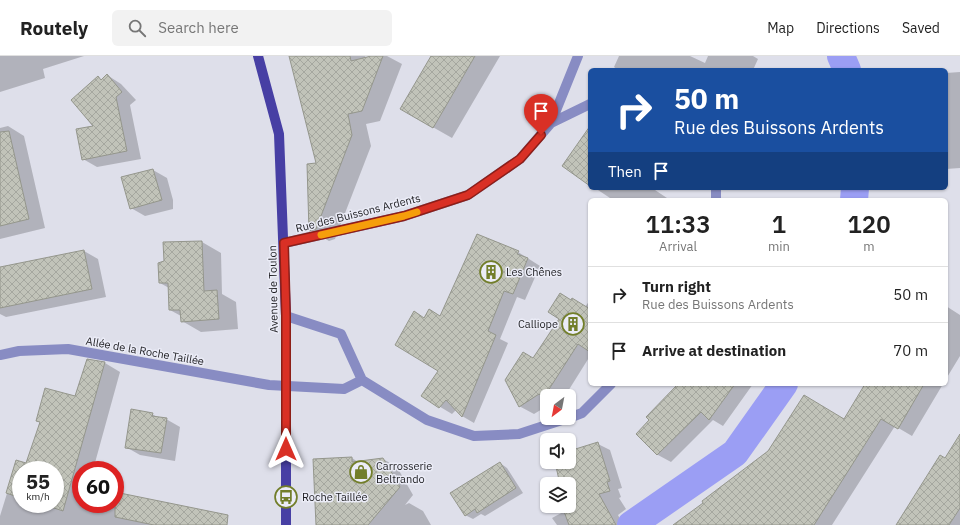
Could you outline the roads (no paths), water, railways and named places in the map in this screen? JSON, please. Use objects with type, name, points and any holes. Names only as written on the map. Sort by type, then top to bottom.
[{"type":"main road","name":"Avenue de Toulon","points":[[258,56],[279,134],[286,316],[286,525]]},
{"type":"street","name":"Rue des Buissons Ardents","points":[[284,243],[404,216],[468,195],[520,159],[551,124],[578,56]]},
{"type":"street","points":[[551,124],[588,105]]},
{"type":"street","points":[[286,316],[341,334],[362,380],[427,420],[474,436],[519,434],[547,425]]},
{"type":"street","name":"Allée de la Roche Taillée","points":[[0,355],[18,351],[68,349],[269,385],[344,389],[362,380]]},
{"type":"street","points":[[576,415],[582,413],[609,386]]},
{"type":"waterway","points":[[841,56],[846,68]]},
{"type":"waterway","points":[[854,198],[855,190]]},
{"type":"waterway","points":[[631,525],[735,453],[783,386]]},
{"type":"place","name":"Les Chênes","points":[[491,272]]},
{"type":"place","name":"Calliope","points":[[573,324]]},
{"type":"place","name":"Carrosserie Beltrando","points":[[361,472]]},
{"type":"place","name":"Roche Taillée","points":[[286,497]]}]
